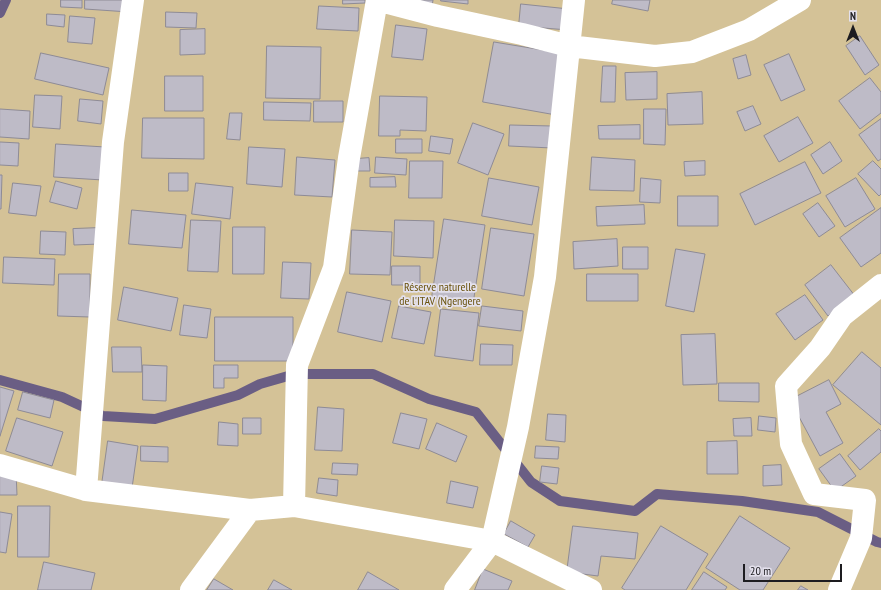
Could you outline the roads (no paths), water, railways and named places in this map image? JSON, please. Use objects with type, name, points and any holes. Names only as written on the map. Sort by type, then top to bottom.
[{"type":"street","points":[[86,490],[113,142],[133,0]]},
{"type":"street","points":[[294,506],[297,375],[334,268],[349,158],[377,0],[438,16],[570,46],[655,56],[692,52],[749,30],[800,0]]},
{"type":"street","points":[[455,590],[492,541],[518,427],[545,277],[574,0]]},
{"type":"street","points":[[839,590],[861,538],[865,500],[814,494],[791,444],[786,386],[820,348],[842,316],[881,285]]},
{"type":"street","points":[[0,465],[86,490],[250,510],[294,506],[492,541],[591,590]]},
{"type":"street","points":[[191,590],[250,510]]},
{"type":"waterway","points":[[0,13],[6,0]]},
{"type":"waterway","points":[[0,380],[62,397],[103,416],[155,419],[238,395],[260,384],[295,374],[373,374],[429,399],[476,412],[531,482],[560,501],[635,511],[657,494],[742,501],[818,512],[881,543]]},
{"type":"park label","name":"Réserve naturelle de l'ITAV (Ngengere","points":[[440,295]]}]
